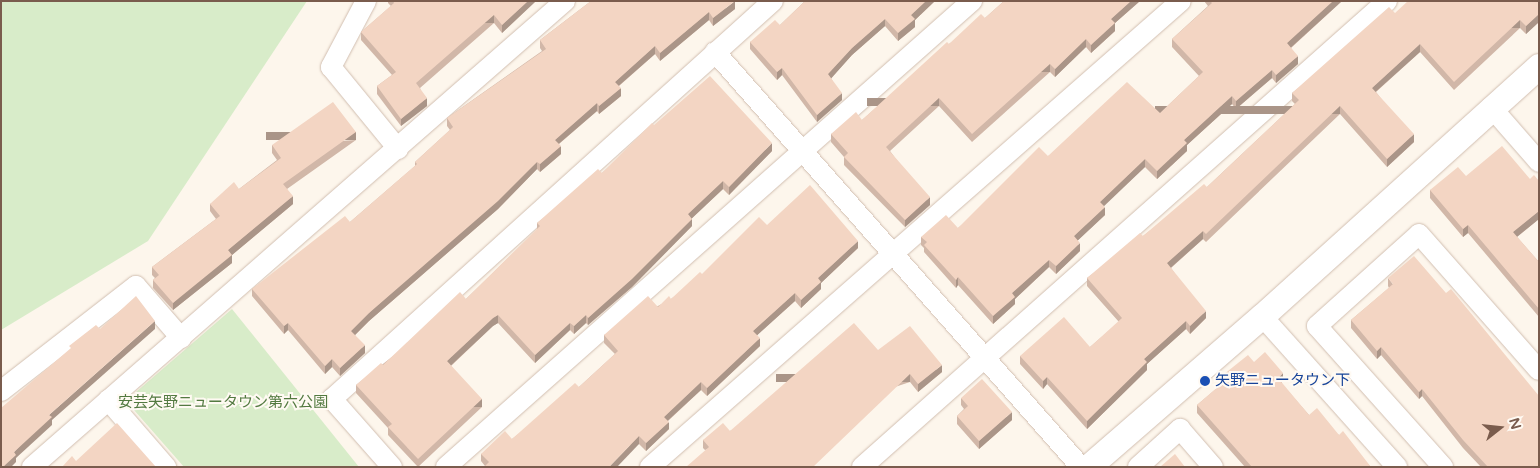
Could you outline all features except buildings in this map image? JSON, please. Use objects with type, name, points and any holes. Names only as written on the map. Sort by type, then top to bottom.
[{"type":"street","points":[[366,1],[331,67],[398,149]]},
{"type":"street","points":[[32,467],[398,149],[565,1]]},
{"type":"street","points":[[392,467],[332,399],[772,1]]},
{"type":"street","points":[[446,467],[972,1]]},
{"type":"street","points":[[650,467],[1181,1]]},
{"type":"street","points":[[862,467],[1387,1]]},
{"type":"street","points":[[715,52],[803,149],[1082,467]]},
{"type":"street","points":[[1088,467],[1262,316],[1491,107],[1539,66]]},
{"type":"street","points":[[1491,107],[1539,162]]},
{"type":"street","points":[[1443,467],[1317,326],[1419,234],[1539,370]]},
{"type":"street","points":[[1,391],[136,286],[180,338]]},
{"type":"street","points":[[1262,316],[1397,467]]},
{"type":"street","points":[[108,400],[166,467]]},
{"type":"street","points":[[1138,467],[1180,429],[1213,467]]},
{"type":"green space","points":[[1,1],[307,1],[148,241],[1,330]]},
{"type":"green space","name":"安芸矢野ニュータウン第六公園","points":[[232,309],[359,467],[184,467],[134,410],[136,392]]},
{"type":"place","name":"矢野ニュータウン下","points":[[1205,381]]}]
